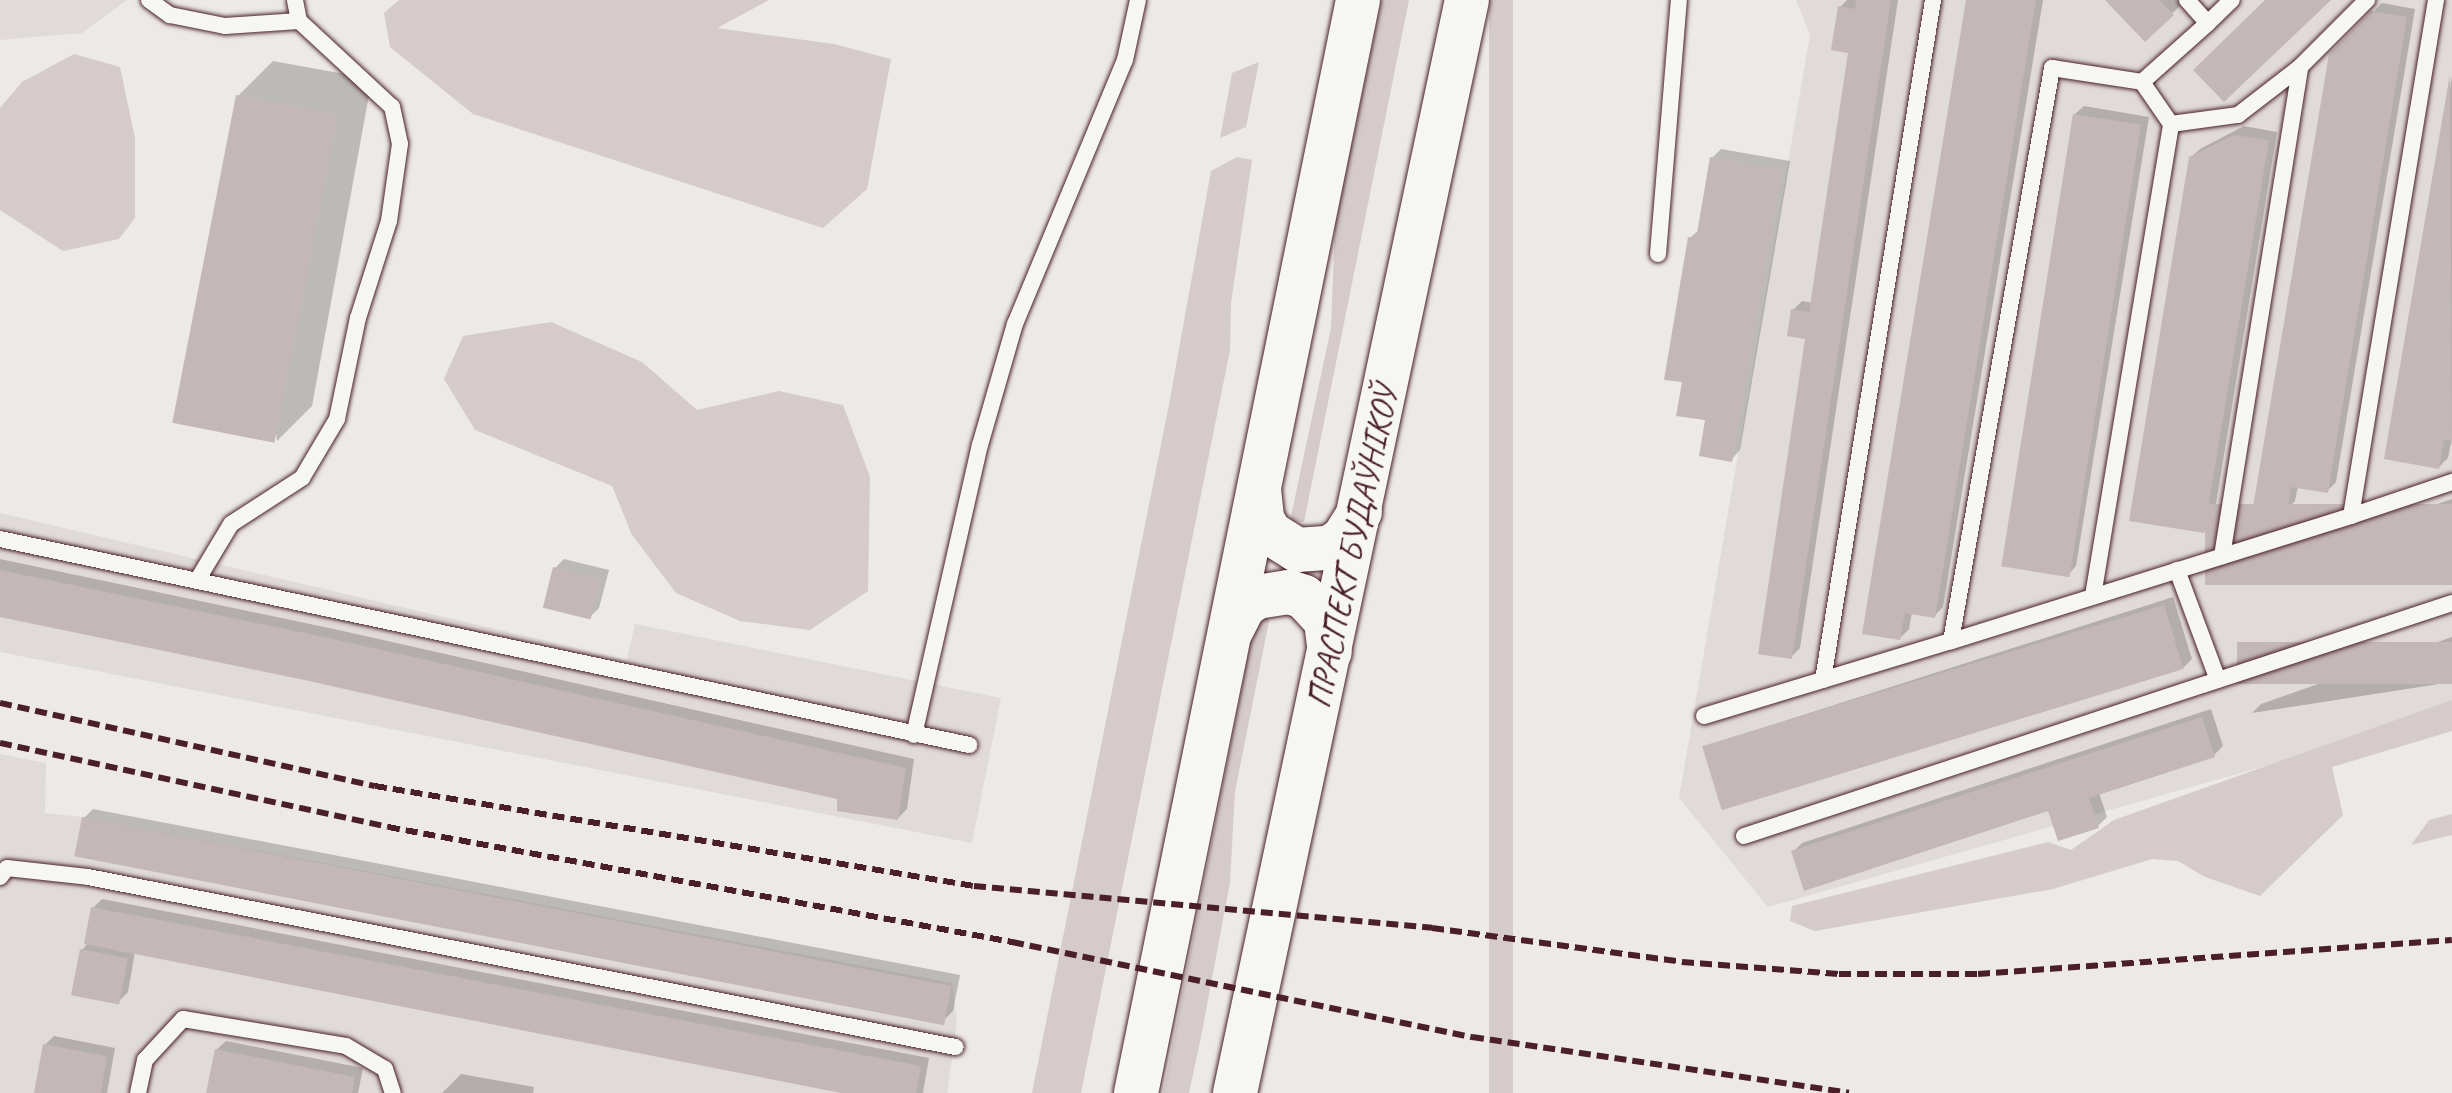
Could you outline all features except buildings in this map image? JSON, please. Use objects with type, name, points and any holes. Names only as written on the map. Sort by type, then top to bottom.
[{"type":"main road","points":[[1136,1093],[1358,0]]},
{"type":"main road","name":"ПРАСПЕКТ БУДАЎНІКОЎ","points":[[1235,1093],[1467,0]]},
{"type":"main road","points":[[1259,487],[1258,503],[1270,533],[1297,550],[1329,548],[1343,539],[1360,512]]},
{"type":"main road","points":[[1229,635],[1234,619],[1244,606],[1257,597],[1289,592],[1304,597],[1326,621],[1330,652]]},
{"type":"lane","points":[[149,0],[170,15],[225,26],[299,21]]},
{"type":"lane","points":[[198,579],[231,524],[302,478],[337,419],[358,318],[389,221],[400,144],[392,107],[299,21],[295,0]]},
{"type":"lane","points":[[914,735],[969,488],[1015,324],[1125,60],[1138,0]]},
{"type":"lane","points":[[1658,254],[1679,0]]},
{"type":"lane","points":[[1823,680],[1933,0]]},
{"type":"lane","points":[[2187,0],[2208,23]]},
{"type":"lane","points":[[2142,82],[2232,0]]},
{"type":"lane","points":[[2171,124],[2238,115],[2300,67],[2367,0]]},
{"type":"lane","points":[[2351,516],[2436,0]]},
{"type":"lane","points":[[2222,556],[2300,67]]},
{"type":"lane","points":[[1951,641],[2052,68],[2142,82],[2171,124],[2093,596]]},
{"type":"lane","points":[[1704,716],[2452,482]]},
{"type":"lane","points":[[0,539],[969,745]]},
{"type":"lane","points":[[2177,570],[2218,680]]},
{"type":"lane","points":[[1744,836],[2452,603]]},
{"type":"lane","points":[[0,877],[7,868],[88,877],[955,1047]]},
{"type":"lane","points":[[138,1093],[145,1060],[183,1019],[346,1046],[385,1069],[393,1093]]},
{"type":"shaded area","points":[[0,0],[127,0],[82,33],[0,40]]},
{"type":"shaded area","points":[[399,0],[769,0],[717,28],[834,44],[891,59],[867,189],[823,228],[473,114],[390,47],[384,13]]},
{"type":"shaded area","points":[[1382,0],[1409,0],[1304,522],[1290,521],[1331,328],[1335,224]]},
{"type":"shaded area","points":[[1489,0],[1513,0],[1513,1093],[1489,1093]]},
{"type":"shaded area","points":[[1796,0],[2452,0],[2452,713],[1768,907],[1679,798],[1810,35]]},
{"type":"shaded area","points":[[74,54],[120,67],[135,138],[135,218],[119,239],[63,251],[0,210],[0,108],[22,82]]},
{"type":"shaded area","points":[[1259,62],[1246,127],[1220,138],[1232,73]]},
{"type":"shaded area","points":[[1237,157],[1252,160],[1231,303],[1230,350],[1081,1093],[1032,1093],[1170,399],[1211,171]]},
{"type":"shaded area","points":[[551,322],[642,362],[697,410],[779,391],[843,405],[870,477],[868,591],[810,630],[740,621],[676,593],[632,535],[612,486],[475,430],[444,379],[463,336]]},
{"type":"shaded area","points":[[0,513],[627,660],[635,624],[1001,698],[972,843],[0,652]]},
{"type":"shaded area","points":[[1256,615],[1270,616],[1235,792],[1230,882],[1201,1037],[1189,1093],[1163,1093]]},
{"type":"shaded area","points":[[2452,700],[2452,731],[2332,767],[2343,815],[2260,896],[2205,877],[2178,861],[2152,859],[2053,889],[1815,931],[1790,921],[1792,906],[2048,842],[2071,850],[2114,820]]},
{"type":"shaded area","points":[[0,754],[46,763],[45,813],[82,817],[952,983],[957,1022],[947,1093],[0,1093]]},
{"type":"shaded area","points":[[2452,814],[2452,835],[2411,845],[2429,820]]},
{"type":"railway","points":[[0,703],[375,786],[974,886],[1432,928],[1682,962],[1839,974],[1978,974],[2452,940]]},
{"type":"railway","points":[[0,743],[388,827],[1012,942],[1472,1037],[1849,1093]]}]
